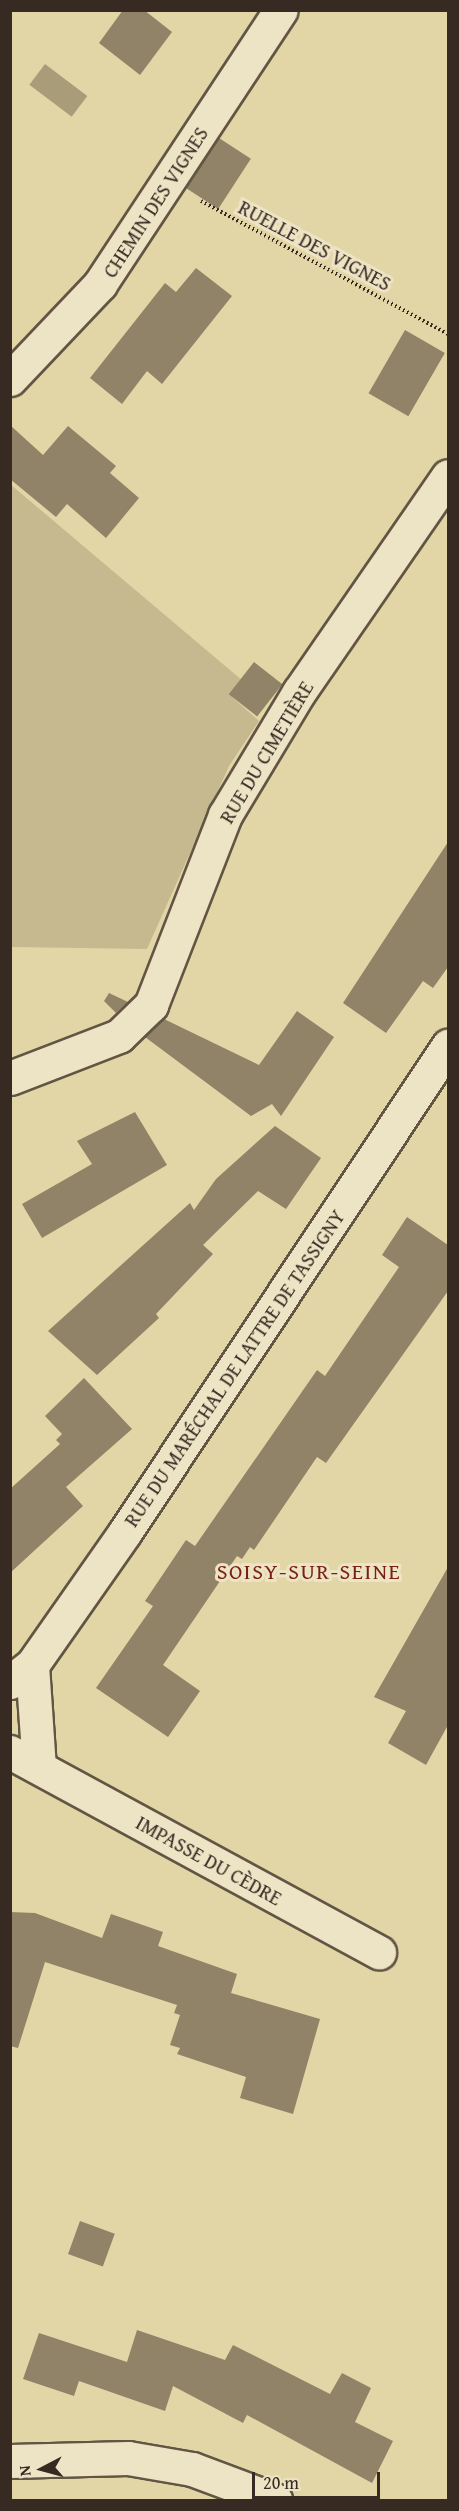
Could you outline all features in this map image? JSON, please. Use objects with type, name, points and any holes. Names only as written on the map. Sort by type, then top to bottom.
[{"type":"street","name":"CHEMIN DES VIGNES","points":[[10,379],[100,284],[281,10]]},
{"type":"street","name":"RUE DU CIMETIÈRE","points":[[10,1078],[119,1036],[151,1005],[225,815],[300,692],[448,476]]},
{"type":"street","name":"RUE DU MARÉCHAL DE LATTRE DE TASSIGNY","points":[[21,1673],[448,1046]]},
{"type":"street","points":[[21,1673],[39,1767]]},
{"type":"street","name":"IMPASSE DU CÈDRE","points":[[10,1752],[379,1952]]},
{"type":"street","points":[[10,2461],[128,2458],[192,2469],[275,2500]]},
{"type":"path","name":"RUELLE DES VIGNES","points":[[167,183],[448,334]]},
{"type":"shaded area","points":[[45,64],[87,96],[72,117],[29,85]]},
{"type":"shaded area","points":[[10,484],[243,681],[232,697],[259,721],[229,766],[147,949],[11,947]]},
{"type":"building","points":[[123,10],[144,10],[172,32],[140,75],[99,43]]},
{"type":"building","points":[[219,138],[251,159],[218,209],[186,188]]},
{"type":"building","points":[[196,268],[232,296],[162,384],[147,371],[122,404],[90,378],[165,283],[176,292]]},
{"type":"building","points":[[405,330],[445,353],[408,416],[368,393]]},
{"type":"building","points":[[10,425],[43,455],[68,426],[116,466],[110,473],[139,498],[106,538],[67,504],[56,517],[10,479]]},
{"type":"building","points":[[254,662],[282,684],[257,716],[229,694]]},
{"type":"building","points":[[448,842],[448,967],[433,988],[423,981],[386,1033],[343,1003]]},
{"type":"building","points":[[109,993],[128,1002],[116,1013],[104,1001]]},
{"type":"building","points":[[297,1011],[334,1037],[281,1116],[272,1104],[251,1116],[145,1037],[164,1019],[259,1065]]},
{"type":"building","points":[[135,1112],[167,1165],[42,1238],[22,1204],[92,1164],[77,1141]]},
{"type":"building","points":[[275,1126],[321,1158],[286,1209],[258,1191],[203,1245],[213,1254],[156,1314],[159,1318],[97,1375],[48,1331],[190,1203],[194,1210],[216,1179]]},
{"type":"building","points":[[407,1217],[448,1245],[448,1291],[326,1463],[317,1457],[254,1550],[250,1547],[242,1559],[237,1556],[163,1665],[200,1691],[168,1737],[96,1688],[153,1606],[145,1601],[186,1540],[195,1546],[317,1370],[325,1376],[399,1267],[382,1255]]},
{"type":"building","points":[[84,1378],[132,1429],[66,1487],[83,1506],[10,1573],[10,1489],[60,1444],[56,1440],[62,1434],[45,1416]]},
{"type":"building","points":[[448,1567],[448,1725],[426,1765],[388,1743],[406,1711],[374,1697]]},
{"type":"building","points":[[10,1912],[35,1913],[102,1938],[111,1914],[163,1932],[158,1946],[237,1974],[231,1993],[320,2019],[293,2114],[240,2098],[246,2077],[177,2054],[180,2048],[170,2045],[180,2015],[174,2013],[177,2005],[45,1962],[18,2048],[10,2046]]},
{"type":"building","points":[[80,2221],[115,2234],[103,2267],[68,2254]]},
{"type":"building","points":[[137,2330],[225,2360],[233,2345],[330,2394],[342,2373],[371,2388],[355,2422],[393,2441],[372,2483],[247,2415],[243,2423],[173,2386],[165,2411],[79,2381],[74,2396],[23,2379],[39,2333],[127,2362]]},
{"type":"district","name":"SOISY-SUR-SEINE","points":[[309,1572]]}]
